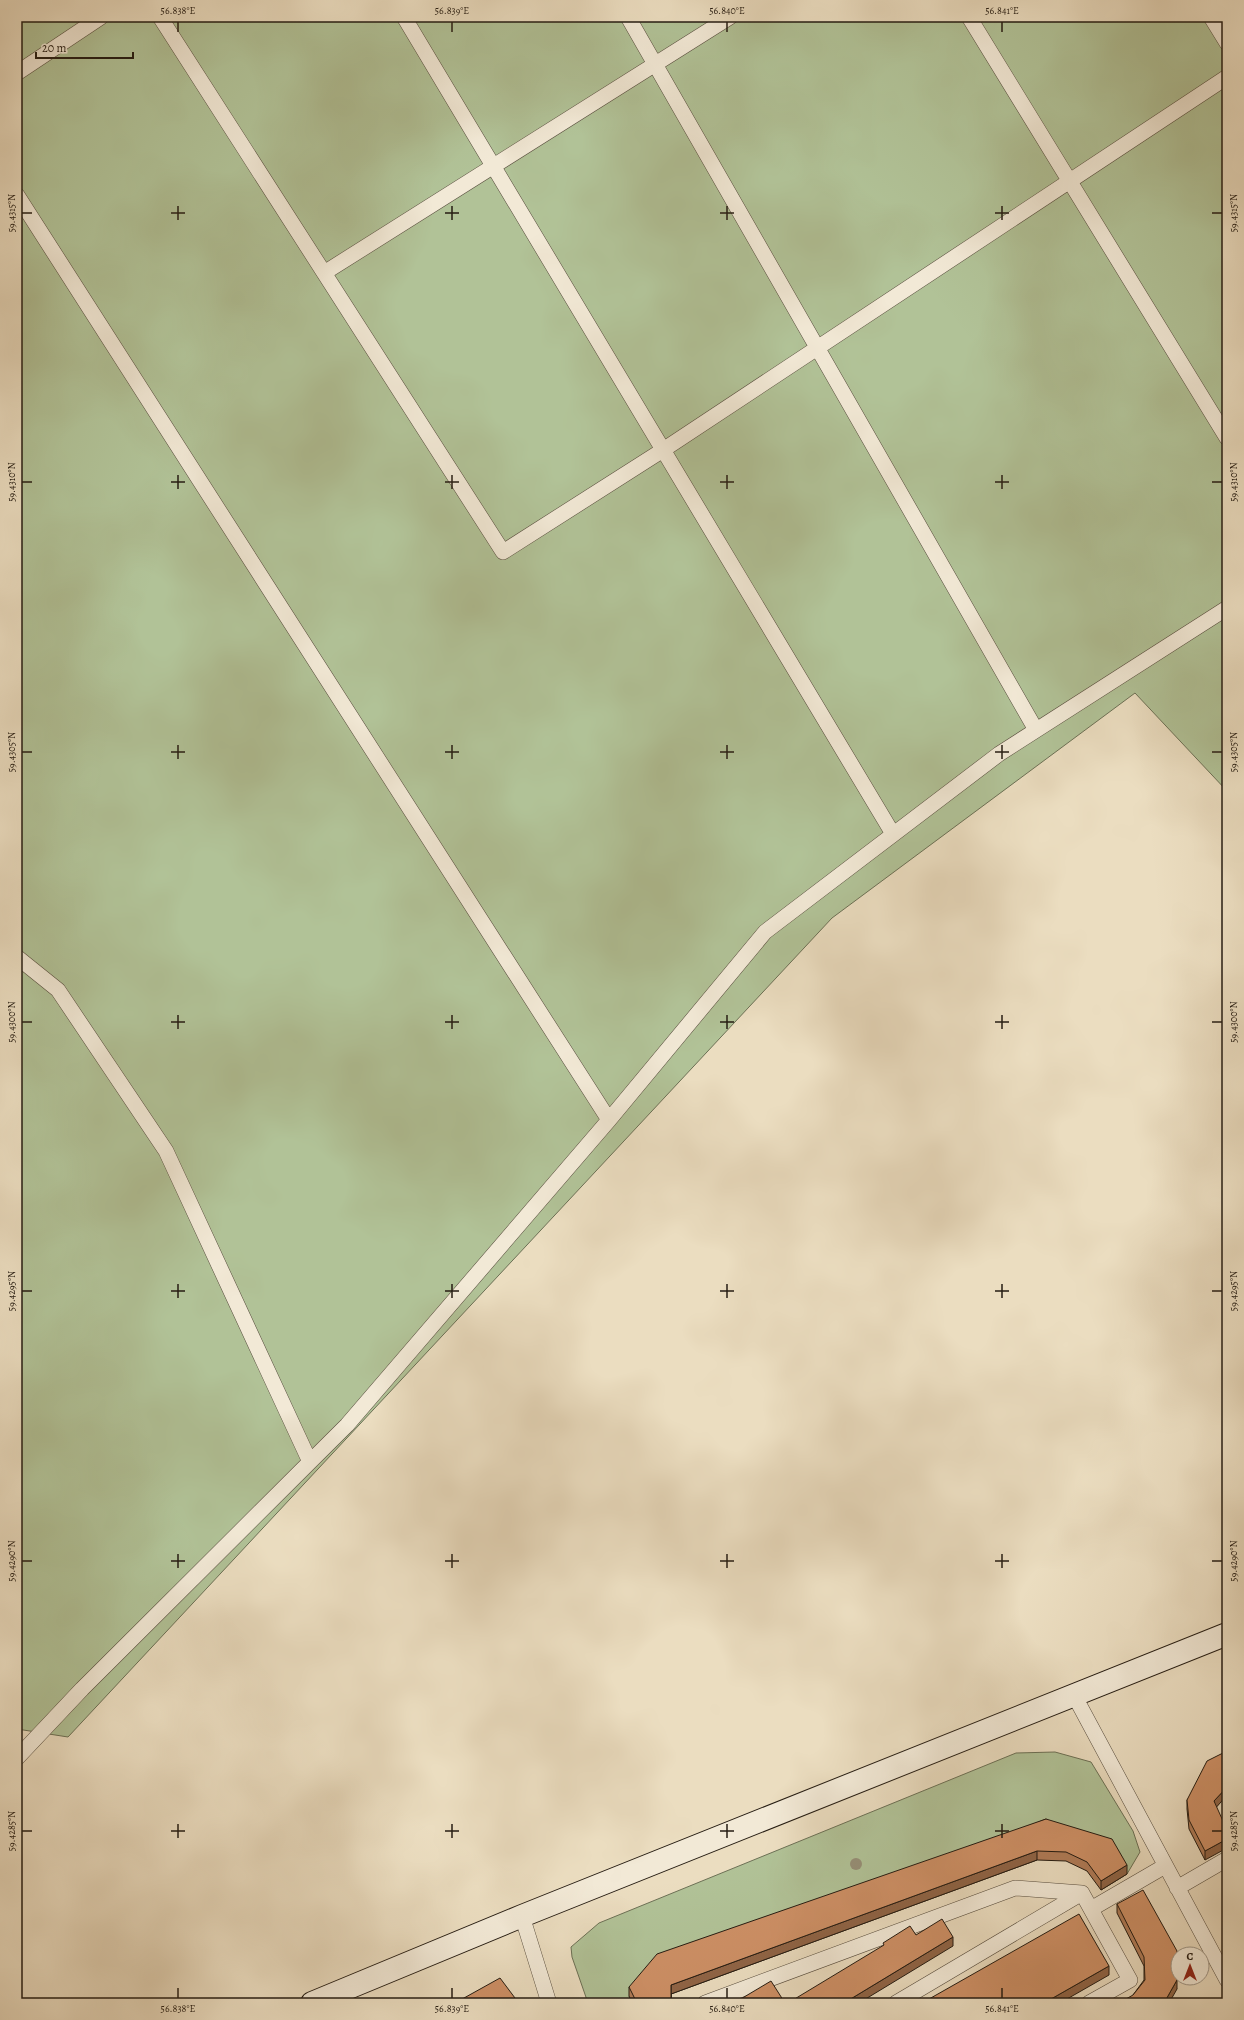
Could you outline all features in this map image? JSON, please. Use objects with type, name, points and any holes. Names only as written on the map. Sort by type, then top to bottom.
[{"type":"main road","points":[[312,2003],[522,1916],[1227,1634]]},
{"type":"lane","points":[[17,73],[101,17]]},
{"type":"lane","points":[[160,17],[503,552],[664,450],[1227,77]]},
{"type":"lane","points":[[404,17],[893,834]]},
{"type":"lane","points":[[628,17],[1036,730]]},
{"type":"lane","points":[[324,273],[730,17]]},
{"type":"lane","points":[[969,17],[1227,438]]},
{"type":"lane","points":[[1211,17],[1227,43]]},
{"type":"lane","points":[[17,195],[609,1120]]},
{"type":"lane","points":[[17,1758],[82,1689],[347,1424],[609,1120],[765,932],[999,754],[1227,608]]},
{"type":"lane","points":[[17,957],[58,990],[166,1151],[310,1462]]},
{"type":"lane","points":[[1074,1695],[1227,1980]]},
{"type":"lane","points":[[1177,1888],[1227,1860]]},
{"type":"lane","points":[[1091,1909],[1166,1866]]},
{"type":"lane","points":[[705,2003],[1015,1888],[1082,1893]]},
{"type":"lane","points":[[1082,1893],[1130,1980],[1089,2003]]},
{"type":"lane","points":[[896,2003],[1082,1893]]},
{"type":"lane","points":[[522,1916],[549,2003]]},
{"type":"green space","points":[[17,17],[1227,17],[1227,791],[1135,693],[832,918],[68,1737],[17,1729]]},
{"type":"green space","points":[[1055,1752],[1091,1762],[1133,1831],[1140,1852],[1127,1874],[1046,1828],[629,1996],[632,2003],[588,2003],[572,1957],[571,1947],[599,1923],[1016,1753]]},
{"type":"building","points":[[1227,1751],[1227,1787],[1214,1801],[1227,1830],[1227,1839],[1205,1851],[1189,1820],[1187,1800],[1207,1761]]},
{"type":"building","points":[[1046,1819],[1112,1839],[1127,1865],[1101,1881],[1087,1862],[1066,1852],[1037,1851],[671,1985],[672,2003],[637,2003],[629,1987],[657,1954]]},
{"type":"building","points":[[1143,1890],[1174,1946],[1170,1946],[1170,1986],[1174,1986],[1164,2003],[1119,2003],[1133,1995],[1145,1980],[1144,1957],[1117,1904]]},
{"type":"building","points":[[1079,1914],[1109,1966],[1044,2003],[922,2003]]},
{"type":"building","points":[[942,1919],[953,1937],[844,2003],[788,2003],[884,1945],[883,1943],[910,1926],[916,1935]]},
{"type":"building","points":[[500,1978],[518,2002],[517,2003],[455,2003]]},
{"type":"building","points":[[771,1981],[785,2003],[734,2003]]}]
